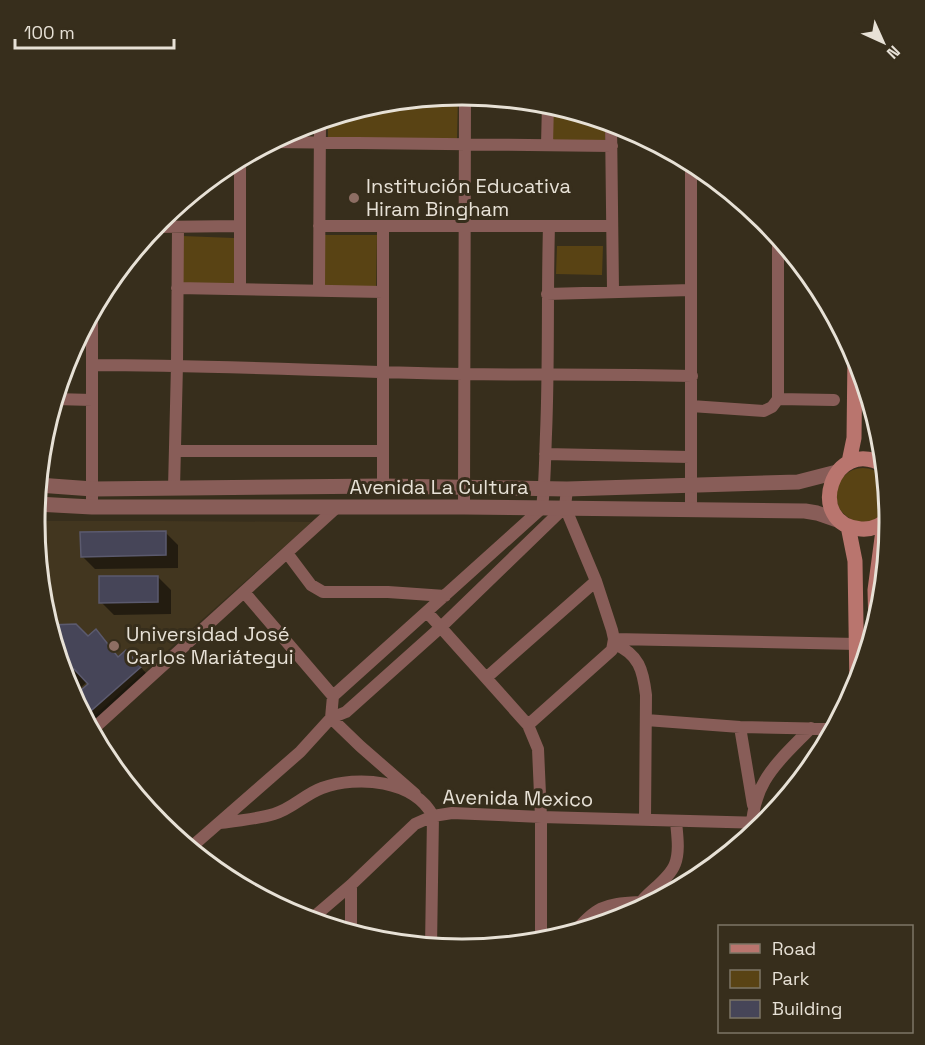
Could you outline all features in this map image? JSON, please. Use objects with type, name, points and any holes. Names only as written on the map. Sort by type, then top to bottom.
[{"type":"main road","points":[[849,462],[854,438],[855,380]]},
{"type":"main road","points":[[857,660],[855,561],[844,523],[832,510],[829,496],[832,480],[837,472],[849,462],[867,459],[875,462]]},
{"type":"main road","points":[[844,523],[866,529],[880,523]]},
{"type":"street","points":[[464,507],[465,105]]},
{"type":"street","points":[[547,145],[548,114]]},
{"type":"street","points":[[319,290],[320,130]]},
{"type":"street","points":[[611,133],[614,290]]},
{"type":"street","points":[[292,142],[612,146]]},
{"type":"street","points":[[240,170],[240,289]]},
{"type":"street","points":[[691,511],[693,174]]},
{"type":"street","points":[[167,227],[240,226]]},
{"type":"street","points":[[319,226],[612,226]]},
{"type":"street","points":[[383,226],[383,486]]},
{"type":"street","points":[[331,718],[333,696],[542,508],[545,488],[549,373],[547,294],[549,226]]},
{"type":"street","points":[[174,488],[178,227]]},
{"type":"street","points":[[691,406],[764,411],[772,407],[778,399],[778,249]]},
{"type":"street","points":[[177,288],[383,292]]},
{"type":"street","points":[[547,294],[614,290],[691,290]]},
{"type":"street","points":[[92,330],[92,507]]},
{"type":"street","points":[[93,365],[177,365],[464,374],[692,376]]},
{"type":"street","points":[[64,399],[92,400]]},
{"type":"street","points":[[778,399],[834,400]]},
{"type":"street","points":[[175,451],[383,451]]},
{"type":"street","points":[[546,454],[690,457]]},
{"type":"street","name":"Avenida La Cultura","points":[[47,485],[93,489],[383,486],[567,489],[798,482],[837,472]]},
{"type":"street","points":[[528,725],[612,650],[614,641],[596,581],[565,507],[567,489]]},
{"type":"street","name":"Avenida La Cultura","points":[[46,505],[92,507],[565,507],[691,511],[806,511],[844,523]]},
{"type":"street","points":[[196,843],[300,752],[331,718],[346,712],[441,627],[565,507]]},
{"type":"street","points":[[98,725],[336,508]]},
{"type":"street","points":[[287,553],[311,585],[322,592],[388,592],[445,596]]},
{"type":"street","points":[[486,678],[596,581]]},
{"type":"street","points":[[244,592],[333,696]]},
{"type":"street","points":[[427,612],[528,725],[538,749],[541,817],[541,932]]},
{"type":"street","points":[[614,641],[857,644]]},
{"type":"street","points":[[614,641],[632,654],[644,679],[646,695],[645,820]]},
{"type":"street","points":[[331,718],[428,805],[434,816],[431,939]]},
{"type":"street","points":[[646,720],[740,727],[825,729]]},
{"type":"street","points":[[740,727],[753,806],[751,823]]},
{"type":"street","points":[[753,806],[765,778],[811,728]]},
{"type":"street","points":[[220,823],[274,814],[297,804],[321,788],[353,781],[377,783],[415,794]]},
{"type":"street","name":"Avenida Mexico","points":[[317,914],[415,824],[434,816],[452,813],[751,823]]},
{"type":"street","points":[[649,896],[664,881],[675,864],[678,843],[676,821]]},
{"type":"street","points":[[351,885],[351,925]]},
{"type":"street","points":[[585,922],[600,908],[612,903],[628,905]]},
{"type":"shaded area","name":"Universidad José Carlos Mariátegui","points":[[45,521],[312,522],[93,717],[67,657],[59,631],[49,577]]},
{"type":"green space","points":[[458,105],[457,142],[328,140],[328,127],[354,119],[408,109]]},
{"type":"green space","points":[[553,115],[605,130],[605,146],[553,145]]},
{"type":"green space","points":[[323,235],[377,235],[376,292],[322,290]]},
{"type":"green space","points":[[182,236],[234,238],[234,288],[181,289]]},
{"type":"green space","points":[[557,246],[603,246],[602,275],[556,274]]},
{"type":"green space","points":[[863,468],[876,472],[880,516],[863,522],[853,520],[844,514],[838,505],[836,495],[838,485],[844,476],[853,470]]},
{"type":"building","points":[[166,531],[166,555],[81,557],[80,532]]},
{"type":"building","points":[[99,576],[158,576],[158,602],[99,603]]},
{"type":"building","points":[[76,624],[88,636],[96,629],[118,657],[126,650],[141,667],[90,711],[81,690],[88,684],[74,669],[72,670],[58,625]]},
{"type":"place","name":"Institución Educativa Hiram Bingham","points":[[354,198]]},
{"type":"place","name":"Universidad José Carlos Mariátegui","points":[[114,646]]}]
